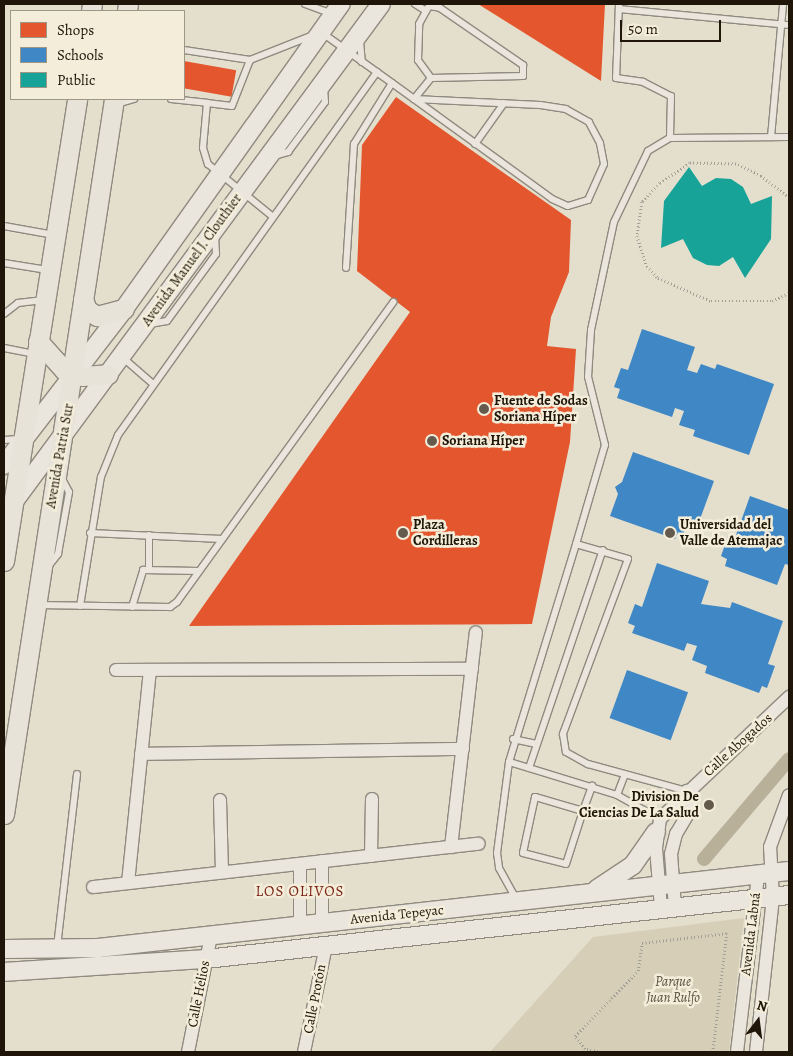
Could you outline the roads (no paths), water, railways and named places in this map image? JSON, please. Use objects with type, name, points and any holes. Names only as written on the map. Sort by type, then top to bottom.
[{"type":"main road","points":[[4,561],[8,510],[23,439],[77,100]]},
{"type":"main road","name":"Avenida Patria Sur","points":[[4,814],[62,434],[74,374],[83,299],[113,102]]},
{"type":"main road","points":[[83,299],[87,310],[97,316],[124,309]]},
{"type":"main road","points":[[37,348],[56,365],[74,374],[108,374]]},
{"type":"street","name":"Avenida Manuel J. Clouthier","points":[[8,510],[62,434],[144,326],[381,4]]},
{"type":"street","name":"Avenida Manuel J. Clouthier","points":[[4,465],[124,309],[337,9]]},
{"type":"street","points":[[451,847],[476,632]]},
{"type":"street","points":[[116,670],[472,669]]},
{"type":"street","points":[[128,883],[150,670]]},
{"type":"street","name":"Calle Abogados","points":[[658,825],[687,791],[789,698]]},
{"type":"street","points":[[141,754],[463,749]]},
{"type":"street","points":[[674,907],[673,842],[692,807],[687,791]]},
{"type":"street","name":"Avenida Labná","points":[[737,1052],[755,898],[764,874],[774,829],[789,795]]},
{"type":"street","points":[[371,856],[372,799]]},
{"type":"street","points":[[220,800],[222,872]]},
{"type":"street","points":[[658,825],[673,884]]},
{"type":"street","points":[[580,895],[621,876],[658,825]]},
{"type":"street","points":[[93,887],[479,844]]},
{"type":"street","points":[[322,861],[322,923]]},
{"type":"street","points":[[300,864],[300,926]]},
{"type":"street","name":"Avenida Tepeyac","points":[[4,949],[57,948],[211,936],[789,871]]},
{"type":"street","name":"Avenida Labná","points":[[756,1052],[781,896],[764,874]]},
{"type":"street","name":"Avenida Tepeyac","points":[[4,972],[206,959],[781,896]]},
{"type":"street","name":"Calle Helios","points":[[188,1052],[211,936]]},
{"type":"street","name":"Calle Protón","points":[[304,1052],[326,946]]},
{"type":"lane","points":[[305,4],[337,9]]},
{"type":"lane","points":[[415,4],[427,9],[440,8],[525,71],[519,79],[432,78]]},
{"type":"lane","points":[[771,137],[783,4]]},
{"type":"lane","points":[[670,138],[671,96],[643,82],[616,78],[619,6],[789,25]]},
{"type":"lane","points":[[427,9],[419,24],[418,60],[432,78]]},
{"type":"lane","points":[[361,30],[362,62]]},
{"type":"lane","points":[[185,50],[250,60],[320,32],[347,50],[414,100],[552,199],[568,206],[588,200],[604,164],[600,143],[588,122],[566,109],[504,103],[414,100]]},
{"type":"lane","points":[[180,100],[232,106],[250,60]]},
{"type":"lane","points":[[80,606],[100,477],[114,444],[152,382],[376,72]]},
{"type":"lane","points":[[414,100],[432,78]]},
{"type":"lane","points":[[346,268],[354,144],[392,84]]},
{"type":"lane","points":[[113,102],[127,100]]},
{"type":"lane","points":[[207,103],[203,148],[218,175],[272,216]]},
{"type":"lane","points":[[475,144],[504,103]]},
{"type":"lane","points":[[519,902],[499,868],[497,853],[509,762],[513,739],[576,544],[605,445],[588,377],[591,330],[614,222],[648,151],[670,138],[789,137]]},
{"type":"lane","points":[[4,226],[55,235]]},
{"type":"lane","points":[[4,263],[50,270]]},
{"type":"lane","points":[[4,314],[18,304],[45,300]]},
{"type":"lane","points":[[36,605],[170,607],[199,571],[393,302]]},
{"type":"lane","points":[[4,348],[37,348]]},
{"type":"lane","points":[[121,357],[152,382]]},
{"type":"lane","points":[[4,440],[23,439]]},
{"type":"lane","points":[[90,534],[222,539]]},
{"type":"lane","points":[[132,607],[140,577],[149,567],[149,535]]},
{"type":"lane","points":[[576,544],[603,550],[628,559],[563,734],[566,752],[625,774],[687,791]]},
{"type":"lane","points":[[529,768],[603,550]]},
{"type":"lane","points":[[149,567],[199,571]]},
{"type":"lane","points":[[513,739],[536,744]]},
{"type":"lane","points":[[509,762],[617,795],[658,825]]},
{"type":"lane","points":[[57,948],[77,774]]},
{"type":"lane","points":[[617,795],[625,774]]},
{"type":"lane","points":[[584,812],[535,797],[523,853],[566,864],[584,812],[592,786]]},
{"type":"waterway","points":[[704,859],[789,759]]},
{"type":"place","name":"Fuente de Sodas Soriana Híper","points":[[484,409]]},
{"type":"place","name":"Soriana Híper","points":[[432,441]]},
{"type":"place","name":"Plaza Cordilleras","points":[[403,533]]},
{"type":"place","name":"Universidad del Valle de Atemajac","points":[[670,533]]},
{"type":"place","name":"Division De Ciencias De La Salud","points":[[709,805]]},
{"type":"district","name":"LOS OLIVOS","points":[[300,892]]},
{"type":"park label","name":"Parque Juan Rulfo","points":[[673,990]]}]
